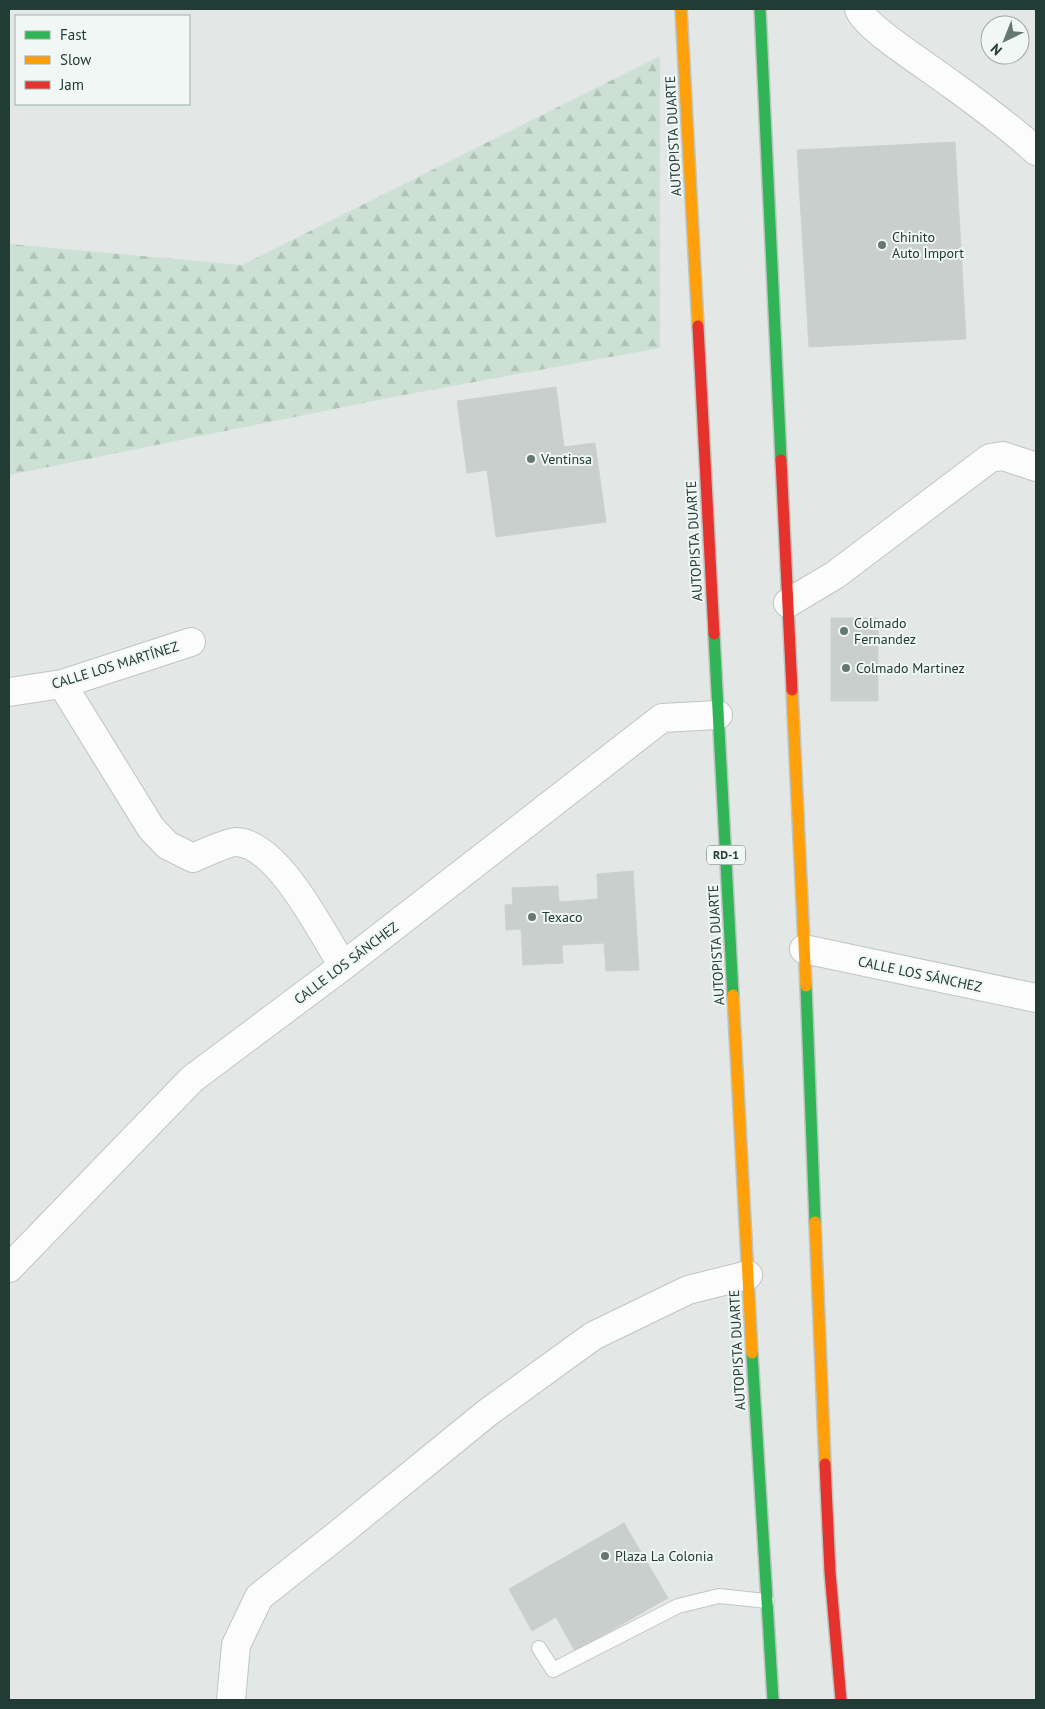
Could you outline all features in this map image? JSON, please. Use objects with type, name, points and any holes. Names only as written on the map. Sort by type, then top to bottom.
[{"type":"highway","name":"AUTOPISTA DUARTE","points":[[681,9],[772,1700]]},
{"type":"highway","points":[[760,9],[804,949],[830,1572],[841,1700]]},
{"type":"street","points":[[859,9],[860,14],[878,30],[953,85],[1036,151]]},
{"type":"street","points":[[788,604],[835,575],[990,458],[1003,456],[1036,467]]},
{"type":"street","name":"CALLE LOS MARTÍNEZ","points":[[9,692],[62,684],[191,642]]},
{"type":"street","points":[[62,684],[156,834],[168,845],[193,858],[235,842],[253,847],[270,858],[288,878],[342,966]]},
{"type":"street","name":"CALLE LOS SÁNCHEZ","points":[[9,1268],[192,1079],[342,966],[662,718],[718,715]]},
{"type":"street","name":"CALLE LOS SÁNCHEZ","points":[[804,949],[1036,998]]},
{"type":"street","points":[[231,1700],[236,1644],[259,1597],[342,1532],[487,1413],[593,1336],[688,1290],[748,1275]]},
{"type":"lane","points":[[540,1648],[553,1670],[678,1606],[719,1596],[767,1601]]},
{"type":"green space","points":[[660,56],[660,348],[398,396],[9,475],[9,244],[242,265]]},
{"type":"building","name":"Chinito Auto Import","points":[[955,142],[966,339],[809,347],[797,150]]},
{"type":"building","name":"Ventinsa","points":[[556,387],[564,447],[595,443],[606,522],[496,537],[487,470],[467,473],[457,401]]},
{"type":"building","points":[[831,618],[878,618],[878,701],[831,701]]},
{"type":"building","points":[[633,871],[639,970],[606,971],[604,943],[562,945],[559,902],[598,899],[597,874]]},
{"type":"building","name":"Texaco","points":[[558,886],[563,963],[523,965],[521,929],[506,930],[505,905],[513,904],[512,888]]},
{"type":"building","name":"Plaza La Colonia","points":[[624,1523],[668,1598],[575,1651],[556,1617],[532,1631],[509,1589]]},
{"type":"traffic: fast","points":[[760,9],[781,460]]},
{"type":"traffic: fast","points":[[714,634],[733,995]]},
{"type":"traffic: fast","points":[[806,986],[815,1222]]},
{"type":"traffic: fast","points":[[752,1353],[773,1700]]},
{"type":"traffic: slow","points":[[681,9],[698,326]]},
{"type":"traffic: slow","points":[[792,690],[806,986]]},
{"type":"traffic: slow","points":[[733,995],[752,1353]]},
{"type":"traffic: slow","points":[[815,1222],[825,1464]]},
{"type":"traffic: jam","points":[[698,326],[714,634]]},
{"type":"traffic: jam","points":[[781,460],[792,690]]},
{"type":"traffic: jam","points":[[825,1464],[830,1572],[841,1700]]},
{"type":"place","name":"Chinito Auto Import","points":[[882,245]]},
{"type":"place","name":"Ventinsa","points":[[531,459]]},
{"type":"place","name":"Colmado Fernandez","points":[[844,631]]},
{"type":"place","name":"Colmado Martinez","points":[[846,668]]},
{"type":"place","name":"Texaco","points":[[532,917]]},
{"type":"place","name":"Plaza La Colonia","points":[[605,1556]]}]
